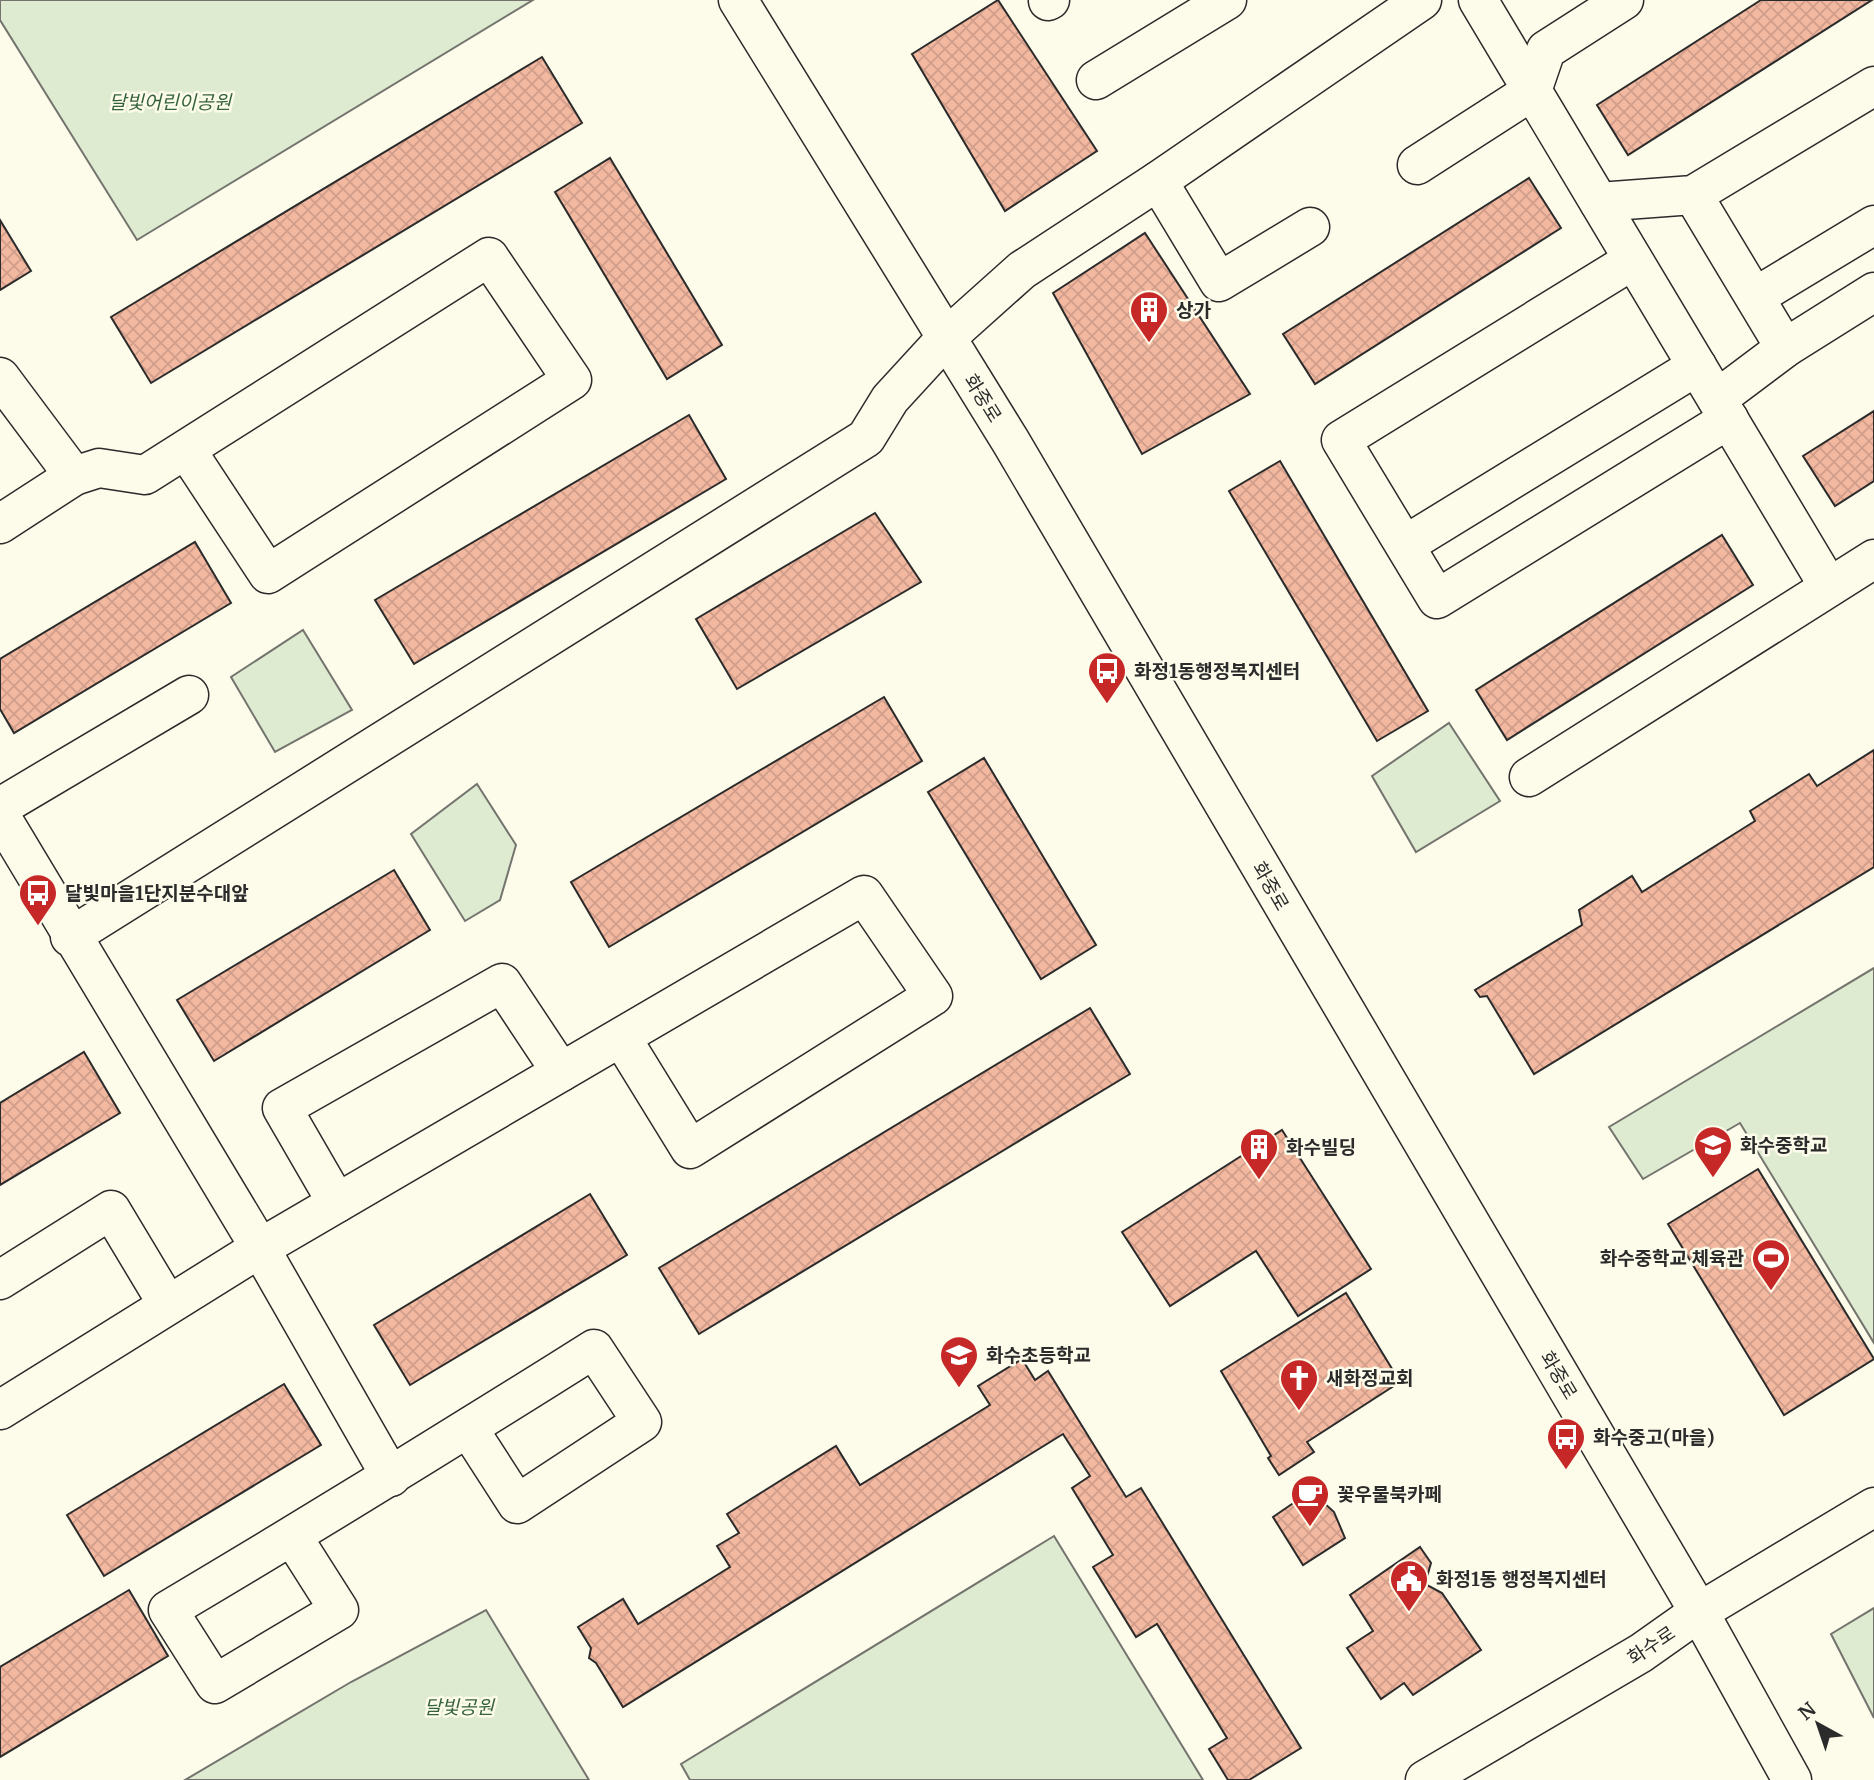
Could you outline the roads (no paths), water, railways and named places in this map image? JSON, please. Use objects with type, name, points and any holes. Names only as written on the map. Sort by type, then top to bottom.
[{"type":"main road","name":"화중로","points":[[738,0],[946,338],[1699,1612],[1792,1780]]},
{"type":"main road","points":[[1096,80],[1227,0]]},
{"type":"main road","points":[[70,937],[866,438],[890,399],[946,338],[1022,270],[1158,181],[1422,0]]},
{"type":"main road","points":[[1478,0],[1829,587]]},
{"type":"main road","points":[[1417,164],[1532,91],[1546,50],[1624,0]]},
{"type":"main road","points":[[1599,202],[1693,195],[1874,86]]},
{"type":"main road","points":[[1158,181],[1219,282],[1310,227]]},
{"type":"main road","points":[[1693,195],[1785,348]]},
{"type":"main road","points":[[1755,297],[1874,225]]},
{"type":"main road","points":[[0,524],[74,476],[99,468],[145,475],[187,451],[489,257],[572,380],[268,574],[187,451]]},
{"type":"main road","points":[[1633,260],[1341,440],[1437,599],[1723,409],[1785,348],[1874,292]]},
{"type":"main road","points":[[1405,545],[1697,366]]},
{"type":"main road","points":[[0,377],[74,476]]},
{"type":"main road","points":[[1530,777],[1874,558]]},
{"type":"main road","points":[[0,807],[189,695]]},
{"type":"main road","points":[[0,815],[70,937],[260,1248],[391,1477]]},
{"type":"main road","points":[[0,1410],[260,1248],[561,1072],[864,895],[933,996],[690,1149],[621,1037]]},
{"type":"main road","points":[[337,1203],[282,1108],[502,983],[561,1072]]},
{"type":"main road","points":[[0,1280],[111,1210],[168,1305]]},
{"type":"main road","points":[[292,1536],[468,1428]]},
{"type":"main road","name":"화수로","points":[[1425,1780],[1641,1653],[1699,1612],[1874,1507]]},
{"type":"place","name":"상가","points":[[1149,344]]},
{"type":"place","name":"화정1동행정복지센터","points":[[1107,705]]},
{"type":"place","name":"달빛마을1단지분수대앞","points":[[38,927]]},
{"type":"place","name":"화수중학교","points":[[1713,1179]]},
{"type":"place","name":"화수빌딩","points":[[1259,1181]]},
{"type":"place","name":"화수중학교 체육관","points":[[1771,1292]]},
{"type":"place","name":"화수초등학교","points":[[959,1389]]},
{"type":"place","name":"새화정교회","points":[[1299,1412]]},
{"type":"place","name":"화수중고(마을)","points":[[1566,1471]]},
{"type":"place","name":"꽃우물북카페","points":[[1310,1528]]},
{"type":"place","name":"화정1동 행정복지센터","points":[[1409,1613]]},
{"type":"park label","name":"달빛어린이공원","points":[[170,102]]},
{"type":"park label","name":"달빛공원","points":[[459,1707]]}]
